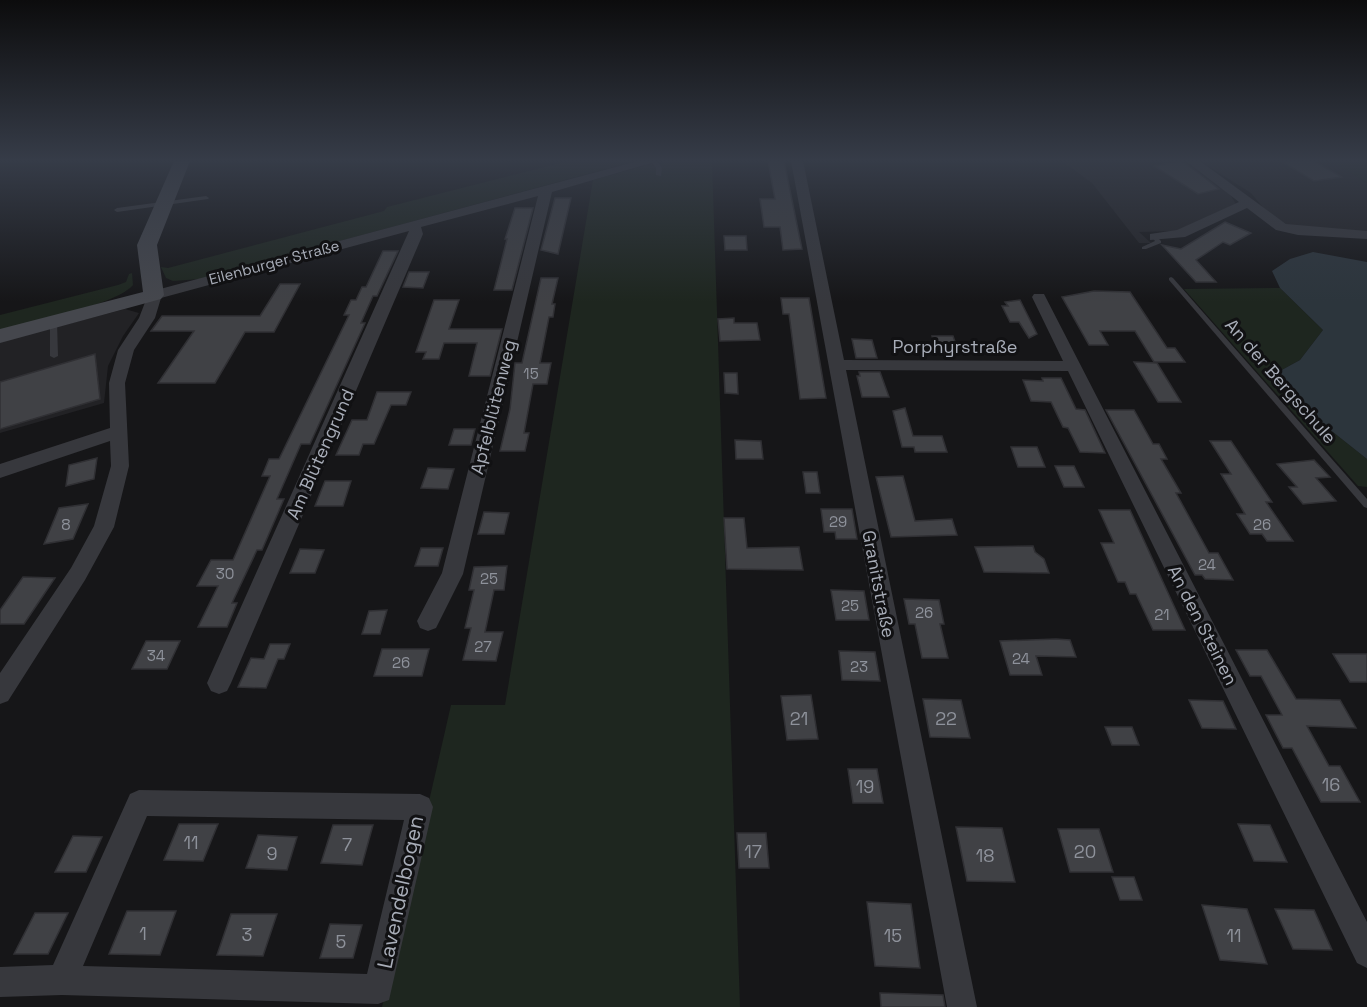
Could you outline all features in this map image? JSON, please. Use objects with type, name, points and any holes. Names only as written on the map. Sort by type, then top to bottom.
[{"type":"street","points":[[0,693],[78,574],[104,527],[120,466],[117,383],[126,350],[147,318],[154,295],[147,245],[161,208]]},
{"type":"street","name":"Eilenburger Straße","points":[[0,336],[474,208]]},
{"type":"street","name":"Apfelblütenweg","points":[[428,621],[452,574],[541,208]]},
{"type":"street","name":"Granitstraße","points":[[806,208],[962,1007]]},
{"type":"street","points":[[1155,237],[1180,234],[1236,208]]},
{"type":"street","points":[[1257,208],[1281,226],[1289,229],[1367,235]]},
{"type":"street","name":"Am Blütengrund","points":[[219,683],[416,234],[414,224]]},
{"type":"street","name":"An den Steinen","points":[[1039,297],[1367,953]]},
{"type":"street","name":"Porphyrstraße","points":[[837,365],[1074,366]]},
{"type":"street","points":[[0,471],[118,432]]},
{"type":"street","name":"Lavendelbogen","points":[[0,982],[62,980],[378,989],[420,807],[139,803],[62,980]]},
{"type":"lane","points":[[117,210],[132,208]]},
{"type":"lane","points":[[1144,248],[1158,243],[1155,237]]},
{"type":"lane","name":"An der Bergschule","points":[[1171,279],[1367,505]]},
{"type":"lane","points":[[53,322],[54,356]]},
{"type":"shaded area","points":[[386,208],[462,208],[200,279],[173,281],[166,278],[161,267],[168,268],[384,211]]},
{"type":"shaded area","points":[[588,208],[714,208],[740,1007],[382,1007],[451,705],[505,705]]},
{"type":"shaded area","points":[[1112,208],[1227,208],[1176,231],[1139,232],[1151,243],[1139,243]]},
{"type":"shaded area","points":[[1263,208],[1367,208],[1367,233],[1292,228]]},
{"type":"shaded area","points":[[1313,252],[1367,262],[1367,459],[1314,417],[1278,372],[1300,360],[1323,330],[1280,288],[1272,271],[1290,259]]},
{"type":"shaded area","points":[[132,273],[133,285],[110,299],[0,331],[0,315],[118,285],[126,282],[129,274]]},
{"type":"shaded area","points":[[1280,288],[1323,330],[1300,360],[1278,372],[1314,417],[1367,459],[1367,487],[1358,486],[1184,289]]},
{"type":"shaded area","points":[[125,309],[139,313],[123,336],[108,366],[104,403],[0,433],[0,342]]},
{"type":"building","points":[[515,208],[533,208],[512,290],[494,290],[507,239],[505,239]]},
{"type":"building","points":[[552,208],[569,208],[558,254],[541,250]]},
{"type":"building","points":[[761,208],[794,208],[802,249],[783,250],[780,227],[764,227]]},
{"type":"building","points":[[1225,222],[1251,233],[1230,245],[1223,242],[1196,260],[1216,282],[1196,282],[1162,245],[1181,249]]},
{"type":"building","points":[[724,236],[746,236],[747,250],[725,250]]},
{"type":"building","points":[[383,251],[398,251],[377,296],[373,296],[361,323],[365,323],[310,444],[301,444],[277,499],[284,499],[262,550],[257,550],[232,603],[237,603],[227,627],[198,627],[218,586],[197,586],[211,560],[233,560],[270,476],[262,476],[269,459],[279,459],[349,315],[344,315],[351,300],[356,300],[362,287],[366,287]]},
{"type":"building","points":[[409,272],[429,272],[423,288],[403,287]]},
{"type":"building","points":[[541,278],[558,278],[552,304],[555,304],[553,317],[549,317],[540,363],[551,363],[547,384],[533,384],[524,433],[529,433],[525,451],[500,451],[510,409],[515,363],[522,363]]},
{"type":"building","points":[[280,284],[300,284],[274,332],[245,332],[215,383],[158,383],[194,331],[151,331],[162,316],[260,316]]},
{"type":"building","points":[[1094,291],[1130,292],[1167,348],[1175,348],[1185,362],[1154,362],[1135,331],[1100,331],[1108,345],[1089,345],[1062,297]]},
{"type":"building","points":[[781,298],[809,298],[826,398],[800,399],[789,314],[783,314]]},
{"type":"building","points":[[434,300],[459,300],[449,329],[502,329],[490,376],[469,376],[477,343],[444,343],[439,359],[423,359],[426,352],[416,352]]},
{"type":"building","points":[[1020,300],[1037,334],[1029,338],[1019,322],[1010,322],[1002,306],[1008,306],[1005,302]]},
{"type":"building","points":[[734,318],[734,323],[757,323],[760,340],[720,341],[718,319]]},
{"type":"building","points":[[932,336],[953,336],[959,353],[937,353]]},
{"type":"building","points":[[852,339],[872,340],[877,358],[856,358]]},
{"type":"building","points":[[95,354],[100,399],[0,429],[0,382]]},
{"type":"building","points":[[1134,362],[1157,363],[1181,402],[1158,402]]},
{"type":"building","points":[[859,372],[880,372],[889,397],[862,397],[857,376],[860,376]]},
{"type":"building","points":[[724,373],[737,373],[738,394],[725,393]]},
{"type":"building","points":[[1042,378],[1061,378],[1076,409],[1085,410],[1105,453],[1080,452],[1068,428],[1063,427],[1051,402],[1031,401],[1023,380],[1043,381]]},
{"type":"building","points":[[377,392],[411,392],[406,405],[391,405],[374,444],[363,444],[359,455],[336,455],[352,420],[367,420]]},
{"type":"building","points":[[905,408],[913,436],[942,436],[947,452],[915,452],[914,447],[902,447],[893,411]]},
{"type":"building","points":[[1106,410],[1134,410],[1153,444],[1159,444],[1167,459],[1161,459],[1181,493],[1176,493],[1209,553],[1218,553],[1233,580],[1205,579],[1202,575],[1195,575]]},
{"type":"building","points":[[454,429],[475,429],[471,445],[449,445]]},
{"type":"building","points":[[735,440],[761,441],[763,459],[736,459]]},
{"type":"building","points":[[1210,441],[1231,441],[1272,502],[1266,502],[1293,541],[1267,541],[1262,534],[1250,534],[1237,514],[1245,514],[1221,474],[1231,474]]},
{"type":"building","points":[[1011,447],[1037,447],[1045,467],[1018,467]]},
{"type":"building","points":[[97,458],[94,479],[66,486],[69,465]]},
{"type":"building","points":[[1314,460],[1330,477],[1316,478],[1336,501],[1303,504],[1289,487],[1297,487],[1277,464]]},
{"type":"building","points":[[1055,466],[1074,466],[1084,487],[1064,487]]},
{"type":"building","points":[[428,468],[454,469],[448,489],[421,488]]},
{"type":"building","points":[[803,472],[817,472],[820,493],[806,493]]},
{"type":"building","points":[[903,476],[915,521],[952,519],[957,535],[891,537],[876,477]]},
{"type":"building","points":[[325,481],[351,481],[343,506],[315,506]]},
{"type":"building","points":[[88,504],[73,539],[44,544],[59,508]]},
{"type":"building","points":[[821,509],[852,509],[857,539],[836,539],[835,532],[824,532]]},
{"type":"building","points":[[1099,510],[1130,510],[1185,630],[1153,630],[1136,594],[1130,594],[1125,582],[1118,582],[1101,543],[1114,543]]},
{"type":"building","points":[[484,512],[509,513],[504,534],[478,534]]},
{"type":"building","points":[[724,518],[744,518],[747,548],[799,547],[803,570],[727,569]]},
{"type":"building","points":[[1033,546],[1035,552],[1044,559],[1049,573],[984,572],[975,547]]},
{"type":"building","points":[[421,548],[443,548],[438,566],[415,566]]},
{"type":"building","points":[[300,549],[324,550],[315,573],[290,573]]},
{"type":"building","points":[[507,566],[504,590],[494,590],[485,632],[503,632],[496,661],[463,660],[471,628],[465,628],[474,590],[469,590],[474,567]]},
{"type":"building","points":[[23,577],[55,578],[24,624],[0,624],[0,610]]},
{"type":"building","points":[[831,590],[864,591],[869,620],[836,620]]},
{"type":"building","points":[[904,599],[939,600],[944,624],[940,624],[948,658],[922,658],[915,624],[909,624]]},
{"type":"building","points":[[387,610],[380,634],[362,634],[369,611]]},
{"type":"building","points":[[1070,640],[1076,657],[1036,656],[1042,675],[1010,675],[1000,641]]},
{"type":"building","points":[[146,641],[180,641],[167,669],[132,669]]},
{"type":"building","points":[[270,644],[290,644],[284,659],[278,659],[266,688],[238,687],[251,658],[264,659]]},
{"type":"building","points":[[382,649],[429,649],[422,676],[374,676]]},
{"type":"building","points":[[1236,650],[1267,650],[1296,699],[1340,700],[1356,728],[1307,726],[1329,766],[1340,766],[1360,802],[1321,802],[1292,748],[1283,748],[1266,715],[1282,715],[1261,676],[1250,676]]},
{"type":"building","points":[[839,651],[875,652],[880,681],[842,680]]},
{"type":"building","points":[[1333,654],[1367,654],[1367,682],[1350,682]]},
{"type":"building","points":[[811,695],[818,739],[787,740],[781,696]]},
{"type":"building","points":[[923,699],[961,700],[970,738],[930,737]]},
{"type":"building","points":[[1189,700],[1223,701],[1236,729],[1202,728]]},
{"type":"building","points":[[1105,727],[1132,727],[1139,745],[1112,745]]},
{"type":"building","points":[[848,769],[877,769],[883,803],[853,803]]},
{"type":"building","points":[[179,824],[218,824],[203,861],[164,860]]},
{"type":"building","points":[[1238,824],[1270,825],[1287,862],[1254,861]]},
{"type":"building","points":[[333,825],[373,825],[362,865],[321,863]]},
{"type":"building","points":[[956,827],[1002,828],[1015,882],[967,881]]},
{"type":"building","points":[[1058,829],[1099,829],[1113,872],[1070,872]]},
{"type":"building","points":[[737,833],[766,833],[769,868],[739,868]]},
{"type":"building","points":[[258,835],[297,837],[287,870],[246,868]]},
{"type":"building","points":[[73,836],[102,837],[86,872],[55,872]]},
{"type":"building","points":[[1112,877],[1134,877],[1142,900],[1120,900]]},
{"type":"building","points":[[867,902],[911,904],[920,968],[875,966]]},
{"type":"building","points":[[1202,905],[1247,909],[1267,964],[1220,960]]},
{"type":"building","points":[[1275,909],[1314,910],[1332,950],[1293,949]]},
{"type":"building","points":[[127,911],[176,911],[160,955],[109,954]]},
{"type":"building","points":[[35,913],[68,913],[48,954],[14,954]]},
{"type":"building","points":[[231,914],[277,914],[263,956],[217,955]]},
{"type":"building","points":[[330,924],[362,925],[353,958],[320,958]]},
{"type":"building","points":[[880,993],[943,995],[945,1007],[881,1007]]}]
